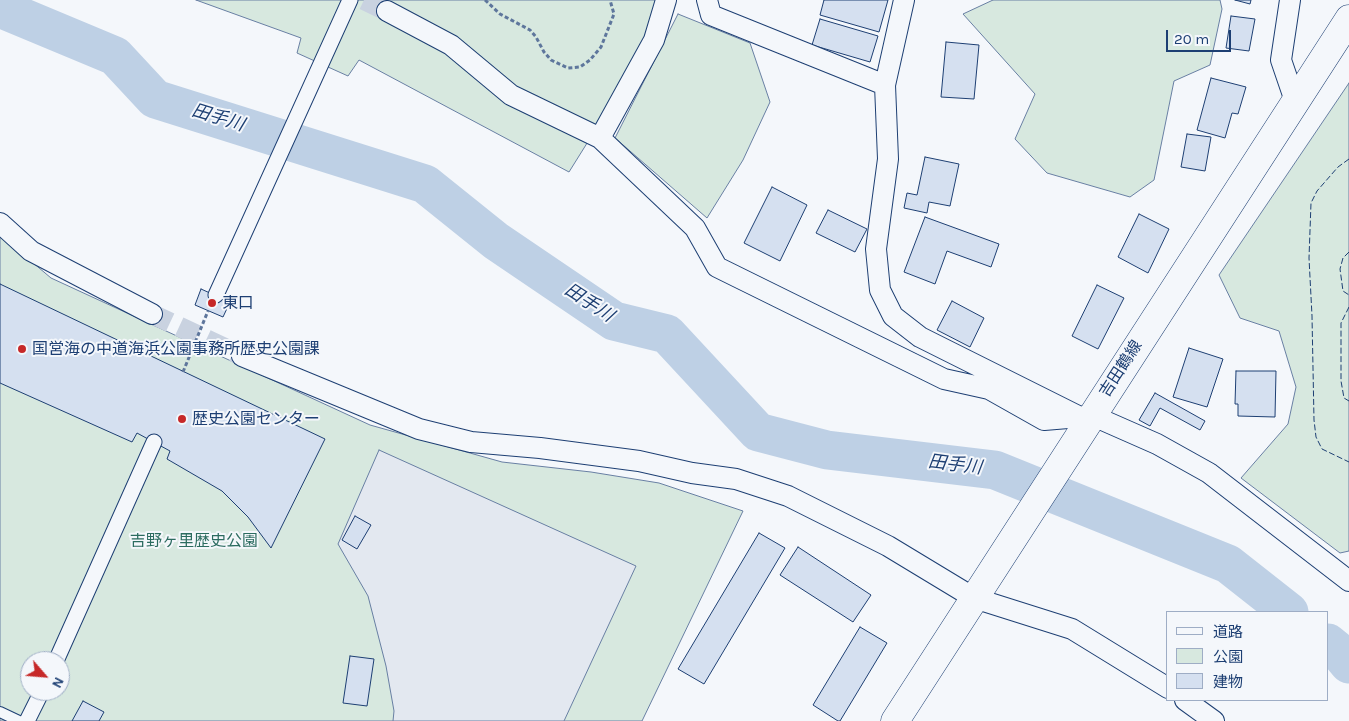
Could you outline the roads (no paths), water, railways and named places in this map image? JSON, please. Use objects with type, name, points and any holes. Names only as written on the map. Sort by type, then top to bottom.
[{"type":"main road","name":"吉田鶴線","points":[[895,721],[974,598],[1086,416],[1349,19]]},
{"type":"street","points":[[216,295],[350,0]]},
{"type":"street","points":[[600,138],[654,40],[666,0]]},
{"type":"street","points":[[708,0],[711,15],[885,85]]},
{"type":"street","points":[[904,0],[885,85],[888,159],[876,249],[880,290],[893,316],[920,337],[1086,416],[1157,444],[1209,474],[1349,581]]},
{"type":"street","points":[[1290,0],[1281,60],[1295,101]]},
{"type":"street","points":[[387,11],[452,44],[511,95],[600,138],[695,228],[717,267],[944,379],[989,390],[1044,420],[1086,416]]},
{"type":"street","points":[[0,223],[31,251],[152,314]]},
{"type":"street","points":[[242,356],[419,429],[471,442],[550,449],[638,461],[736,479],[788,496],[888,546],[974,598],[1072,629],[1166,687]]},
{"type":"street","points":[[60,651],[154,442]]},
{"type":"street","points":[[27,721],[37,701]]},
{"type":"street","points":[[1180,701],[1190,721]]},
{"type":"street","points":[[1186,701],[1214,721]]},
{"type":"lane","points":[[0,712],[18,721]]},
{"type":"waterway","name":"田手川","points":[[0,8],[115,56],[155,99],[425,184],[496,241],[614,321],[667,334],[758,432],[827,450],[995,470],[1228,564],[1288,611]]},
{"type":"waterway","name":"田手川","points":[[1329,644],[1349,664]]},
{"type":"tunnel","points":[[364,0],[387,11]]},
{"type":"tunnel","points":[[152,314],[242,356]]},
{"type":"place","name":"東口","points":[[212,303]]},
{"type":"place","name":"国営海の中道海浜公園事務所歴史公園課","points":[[22,349]]},
{"type":"place","name":"歴史公園センター","points":[[182,419]]},
{"type":"park label","name":"吉野ヶ里歴史公園","points":[[194,541]]}]
